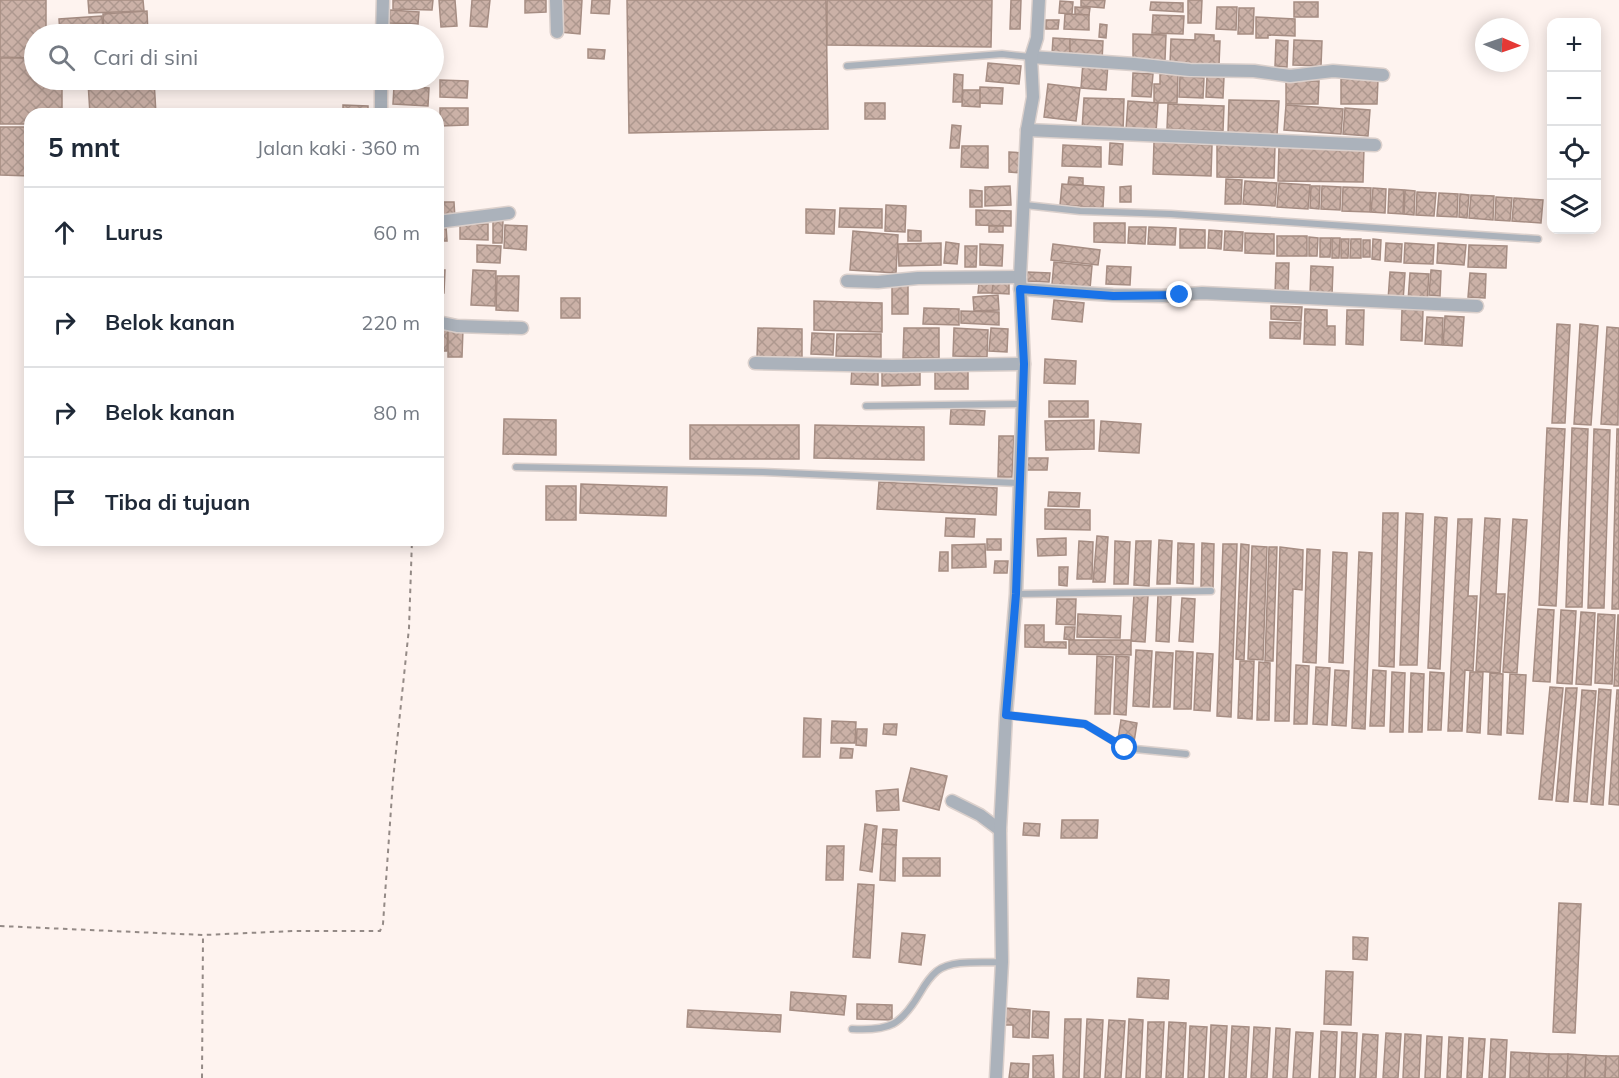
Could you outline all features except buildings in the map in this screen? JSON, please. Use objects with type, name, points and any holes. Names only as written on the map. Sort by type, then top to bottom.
[{"type":"street","points":[[382,24],[383,0]]},
{"type":"street","points":[[556,0],[557,32]]},
{"type":"street","points":[[996,1078],[1002,962],[1000,831],[1006,715],[1016,594],[1023,404],[1024,364],[1020,283],[1027,130],[1033,96],[1031,57],[1037,38],[1040,0]]},
{"type":"street","points":[[1031,57],[1190,70],[1254,71],[1290,76],[1333,71],[1383,75]]},
{"type":"street","points":[[381,90],[381,108]]},
{"type":"street","points":[[1027,130],[1375,145]]},
{"type":"street","points":[[444,221],[509,213]]},
{"type":"street","points":[[847,281],[878,282],[918,278],[1020,283],[1113,296],[1202,293],[1477,306]]},
{"type":"street","points":[[444,323],[457,326],[522,328]]},
{"type":"street","points":[[754,363],[892,366],[1024,364]]},
{"type":"street","points":[[952,801],[980,815],[1000,831]]},
{"type":"lane","points":[[847,66],[1002,54],[1031,57]]},
{"type":"lane","points":[[1025,205],[1080,211],[1171,214],[1538,239]]},
{"type":"lane","points":[[866,406],[1023,404]]},
{"type":"lane","points":[[516,467],[763,472],[1019,483]]},
{"type":"lane","points":[[1016,594],[1211,591]]},
{"type":"lane","points":[[1006,715],[1085,724],[1125,748],[1186,754]]},
{"type":"lane","points":[[852,1029],[872,1030],[888,1027],[900,1021],[938,971],[953,965],[1002,962]]},
{"type":"path","points":[[0,926],[203,935],[294,931],[377,933],[382,929],[393,780],[409,628],[412,546]]},
{"type":"path","points":[[202,1078],[203,935]]},
{"type":"route","points":[[1125,748],[1085,724],[1006,715],[1016,594],[1024,364],[1020,289],[1036,288],[1113,296],[1180,295]]}]
